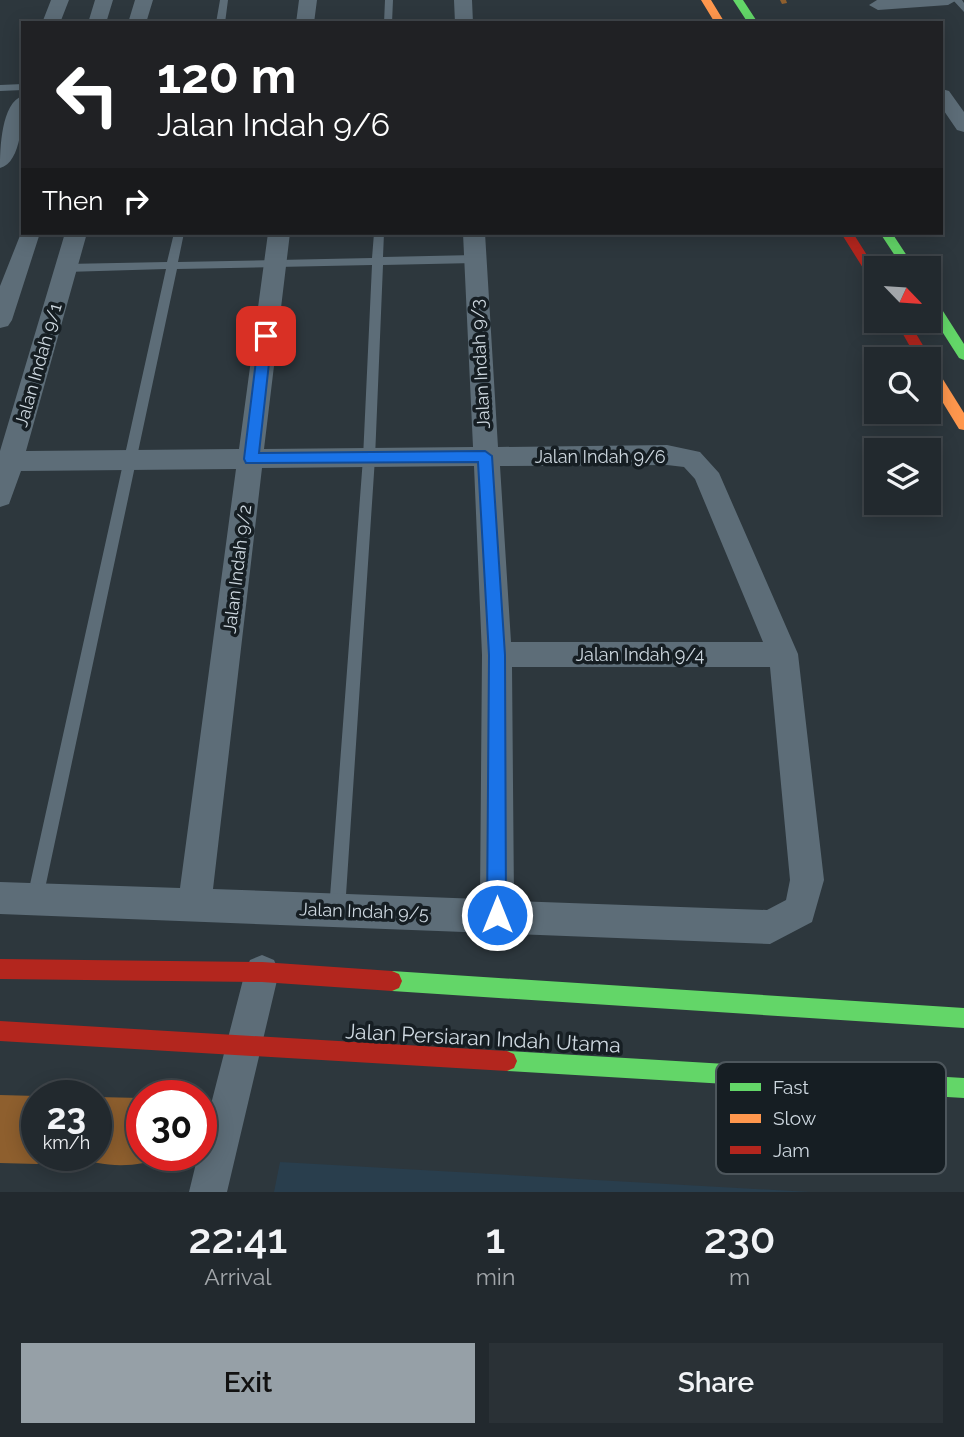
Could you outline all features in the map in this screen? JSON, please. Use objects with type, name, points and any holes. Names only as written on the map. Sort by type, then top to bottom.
[{"type":"main road","points":[[706,0],[719,21]]},
{"type":"main road","points":[[738,0],[752,21]]},
{"type":"main road","points":[[849,235],[864,259]]},
{"type":"main road","points":[[887,235],[901,256]]},
{"type":"main road","points":[[942,320],[964,355]]},
{"type":"main road","points":[[941,388],[964,425]]},
{"type":"main road","points":[[0,967],[29,970],[262,972],[964,1018]]},
{"type":"main road","name":"Jalan Persiaran Indah Utama","points":[[4,1031],[716,1073]]},
{"type":"main road","name":"Jalan Persiaran Indah Utama","points":[[946,1087],[964,1088]]},
{"type":"street","points":[[52,21],[60,0]]},
{"type":"street","points":[[98,21],[104,0]]},
{"type":"street","points":[[138,21],[144,0]]},
{"type":"street","points":[[305,21],[308,0]]},
{"type":"street","points":[[463,0],[464,21]]},
{"type":"street","points":[[876,3],[948,0]]},
{"type":"street","points":[[876,3],[889,21]]},
{"type":"street","points":[[943,96],[963,125]]},
{"type":"street","points":[[0,162],[21,108]]},
{"type":"street","points":[[0,320],[28,235]]},
{"type":"street","name":"Jalan Indah 9/1","points":[[0,497],[5,461],[75,235]]},
{"type":"street","name":"Jalan Indah 9/2","points":[[194,905],[279,235]]},
{"type":"street","name":"Jalan Indah 9/3","points":[[475,246],[497,655],[497,915]]},
{"type":"street","name":"Jalan Indah 9/6","points":[[5,461],[667,455],[691,459],[706,473],[783,654],[807,880],[800,911],[770,927]]},
{"type":"street","name":"Jalan Indah 9/4","points":[[497,655],[783,654]]},
{"type":"street","name":"Jalan Indah 9/5","points":[[0,898],[770,927]]},
{"type":"street","points":[[208,1192],[262,972]]},
{"type":"lane","points":[[220,21],[224,0]]},
{"type":"lane","points":[[388,21],[389,0]]},
{"type":"lane","points":[[957,0],[964,9]]},
{"type":"lane","points":[[0,88],[21,88]]},
{"type":"lane","points":[[34,898],[179,235]]},
{"type":"lane","points":[[337,910],[369,458],[379,235]]},
{"type":"lane","points":[[66,268],[378,261],[475,246]]},
{"type":"shaded area","points":[[280,1162],[810,1192],[274,1192]]},
{"type":"waterway","points":[[0,1129],[21,1130]]},
{"type":"waterway","points":[[112,1131],[126,1132]]},
{"type":"traffic: fast","points":[[738,0],[752,21]]},
{"type":"traffic: fast","points":[[887,235],[901,256]]},
{"type":"traffic: fast","points":[[942,320],[964,355]]},
{"type":"traffic: fast","points":[[392,981],[964,1018]]},
{"type":"traffic: fast","points":[[507,1061],[716,1073]]},
{"type":"traffic: fast","points":[[946,1087],[964,1088]]},
{"type":"traffic: slow","points":[[706,0],[719,21]]},
{"type":"traffic: slow","points":[[941,388],[964,425]]},
{"type":"traffic: jam","points":[[848,235],[864,260]]},
{"type":"traffic: jam","points":[[909,333],[917,347]]},
{"type":"traffic: jam","points":[[0,969],[262,972],[392,981]]},
{"type":"traffic: jam","points":[[0,1031],[507,1061]]},
{"type":"route","points":[[266,336],[251,459],[485,456],[497,655],[497,915]]}]
